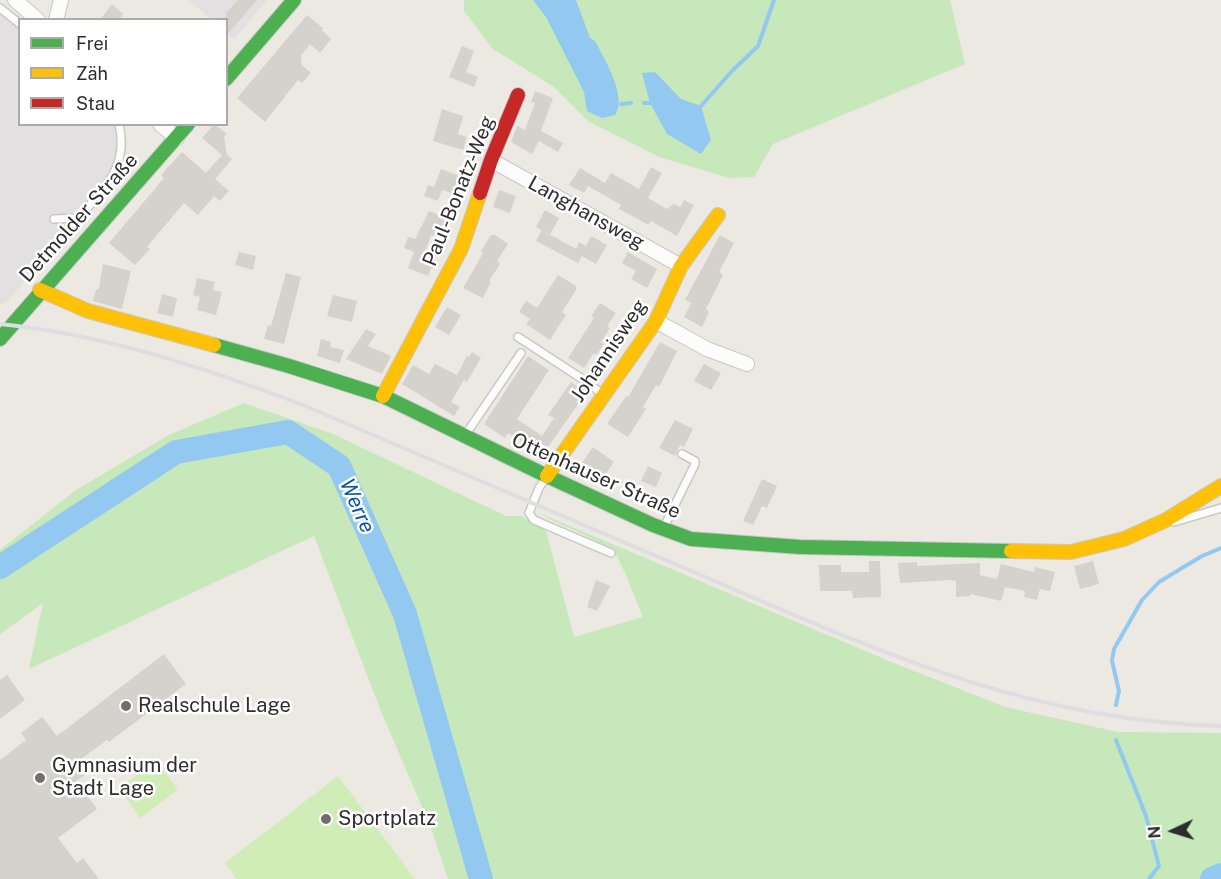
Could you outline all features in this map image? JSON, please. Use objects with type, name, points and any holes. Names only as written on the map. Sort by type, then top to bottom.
[{"type":"street","points":[[15,0],[36,18]]},
{"type":"street","points":[[56,18],[61,0]]},
{"type":"street","points":[[228,78],[294,0]]},
{"type":"street","name":"Paul-Bonatz-Weg","points":[[383,396],[461,249],[491,160],[518,95]]},
{"type":"street","points":[[162,126],[177,138]]},
{"type":"street","name":"Detmolder Straße","points":[[0,339],[40,290],[109,216],[186,126]]},
{"type":"street","name":"Langhansweg","points":[[491,160],[681,266]]},
{"type":"street","name":"Johannisweg","points":[[547,476],[656,321],[681,266],[718,215]]},
{"type":"street","name":"Ottenhauser Straße","points":[[40,290],[88,311],[289,366],[383,396],[547,476],[663,529],[691,539],[730,543],[1071,552],[1124,539],[1166,520],[1221,486]]},
{"type":"street","points":[[656,321],[707,349],[747,364]]},
{"type":"lane","points":[[0,8],[18,22]]},
{"type":"lane","points":[[54,219],[79,219],[116,173],[123,141],[119,126]]},
{"type":"lane","points":[[518,337],[603,395]]},
{"type":"lane","points":[[465,436],[521,352]]},
{"type":"lane","points":[[663,529],[695,464],[695,461],[682,454]]},
{"type":"lane","points":[[547,476],[529,513],[534,520],[611,554]]},
{"type":"lane","points":[[1166,520],[1177,523],[1221,508]]},
{"type":"shaded area","points":[[188,0],[267,0],[234,40],[228,34],[228,18],[210,18]]},
{"type":"shaded area","points":[[0,4],[18,19],[18,126],[124,126],[125,128],[123,165],[117,181],[5,303],[0,304]]},
{"type":"green space","points":[[464,0],[950,0],[965,64],[773,144],[754,177],[730,178],[659,157],[589,122],[554,87],[493,49],[464,11]]},
{"type":"green space","points":[[244,403],[333,434],[506,516],[521,516],[546,531],[574,637],[643,617],[614,553],[599,542],[539,513],[889,661],[1005,707],[1118,732],[1221,733],[1221,879],[448,879],[431,828],[380,709],[314,536],[29,669],[43,603],[0,634],[0,550],[76,490],[169,435]]},
{"type":"green space","points":[[157,761],[178,790],[140,818],[119,788]]},
{"type":"green space","name":"Sportplatz","points":[[338,776],[415,879],[237,879],[225,863]]},
{"type":"water","points":[[533,0],[576,0],[590,38],[595,41],[617,88],[619,98],[615,115],[602,118],[587,111],[584,92],[546,17]]},
{"type":"water","points":[[655,72],[681,99],[701,106],[711,140],[701,154],[667,134],[650,103],[642,73]]},
{"type":"building","points":[[238,0],[257,0],[228,34],[226,13]]},
{"type":"building","points":[[112,4],[123,14],[120,18],[102,18]]},
{"type":"building","points":[[307,15],[323,28],[322,30],[331,39],[320,53],[310,44],[301,55],[302,65],[311,73],[302,83],[298,80],[265,122],[237,98]]},
{"type":"building","points":[[462,46],[474,51],[466,72],[478,77],[474,87],[449,77]]},
{"type":"building","points":[[535,91],[553,98],[541,131],[563,143],[558,152],[539,141],[532,154],[511,142],[517,126],[525,130],[535,103],[531,102]]},
{"type":"building","points":[[442,109],[463,116],[458,134],[467,137],[463,150],[433,141]]},
{"type":"building","points":[[212,126],[217,126],[227,134],[224,137],[227,155],[232,159],[215,179],[229,191],[220,201],[214,196],[198,215],[184,203],[147,247],[150,249],[135,265],[109,243],[164,178],[161,175],[182,152],[206,173],[222,155],[202,138]]},
{"type":"building","points":[[651,167],[662,173],[648,198],[667,209],[674,204],[680,207],[684,200],[694,205],[677,236],[651,221],[649,225],[619,209],[621,205],[588,186],[584,193],[569,185],[580,168],[605,183],[611,173],[639,189]]},
{"type":"building","points":[[441,169],[462,177],[456,195],[434,187]]},
{"type":"building","points":[[428,185],[442,190],[438,201],[424,196]]},
{"type":"building","points":[[499,190],[516,196],[510,213],[493,207]]},
{"type":"building","points":[[545,210],[559,218],[550,235],[536,227]]},
{"type":"building","points":[[429,211],[449,219],[442,239],[431,235],[424,255],[435,259],[428,276],[408,268],[414,252],[404,248],[408,237],[415,239]]},
{"type":"building","points":[[542,230],[576,249],[579,242],[586,246],[591,236],[607,245],[596,264],[582,256],[578,263],[536,241]]},
{"type":"building","points":[[491,235],[495,235],[508,244],[497,261],[500,264],[489,281],[491,282],[483,298],[463,288]]},
{"type":"building","points":[[720,235],[734,243],[719,272],[723,275],[706,309],[709,312],[702,327],[684,317],[691,303],[685,300]]},
{"type":"building","points":[[239,252],[256,256],[253,270],[235,265]]},
{"type":"building","points":[[628,252],[657,269],[647,288],[631,279],[636,271],[622,263]]},
{"type":"building","points":[[103,264],[131,271],[122,309],[93,301],[96,290],[99,288]]},
{"type":"building","points":[[286,273],[301,277],[284,344],[264,339],[268,325],[271,326]]},
{"type":"building","points":[[558,275],[576,286],[576,290],[562,312],[566,315],[550,340],[526,324],[530,319],[519,312],[526,301],[537,308]]},
{"type":"building","points":[[197,278],[215,282],[213,290],[222,292],[216,315],[197,310],[200,297],[193,295]]},
{"type":"building","points":[[162,294],[177,298],[173,317],[157,313]]},
{"type":"building","points":[[333,295],[357,301],[352,322],[327,316]]},
{"type":"building","points":[[600,303],[616,313],[607,326],[610,328],[601,342],[604,344],[597,354],[593,354],[584,368],[568,358],[594,318],[591,316]]},
{"type":"building","points":[[447,307],[461,315],[449,335],[435,327]]},
{"type":"building","points":[[366,329],[376,334],[368,346],[391,356],[382,374],[346,359]]},
{"type":"building","points":[[321,339],[331,342],[330,347],[344,350],[340,363],[317,356]]},
{"type":"building","points":[[660,342],[677,351],[659,387],[656,385],[643,407],[646,409],[628,437],[607,424],[626,396],[628,397]]},
{"type":"building","points":[[472,352],[481,358],[467,382],[464,380],[451,402],[460,407],[454,416],[402,384],[413,365],[429,374],[435,364],[457,375],[467,356],[469,357]]},
{"type":"building","points":[[528,356],[549,370],[517,419],[542,436],[554,418],[548,415],[571,382],[586,393],[548,447],[542,444],[537,451],[508,433],[505,438],[484,424]]},
{"type":"building","points":[[704,364],[721,373],[711,390],[694,381]]},
{"type":"building","points":[[675,420],[693,429],[684,447],[680,445],[675,456],[659,448]]},
{"type":"building","points":[[593,447],[614,462],[603,478],[582,463]]},
{"type":"building","points":[[648,466],[662,473],[656,487],[641,481]]},
{"type":"building","points":[[762,479],[777,486],[767,508],[762,506],[753,525],[743,521]]},
{"type":"building","points":[[869,561],[880,561],[881,597],[853,598],[852,591],[820,591],[819,565],[841,565],[841,572],[869,572]]},
{"type":"building","points":[[1093,561],[1099,584],[1080,589],[1074,566]]},
{"type":"building","points":[[917,562],[917,566],[980,563],[980,575],[997,579],[1001,564],[1034,572],[1035,567],[1055,572],[1050,591],[1040,589],[1037,600],[1024,597],[1025,591],[1005,587],[1001,601],[970,594],[970,596],[956,597],[956,581],[951,580],[900,583],[898,563]]},
{"type":"building","points":[[596,580],[610,586],[597,611],[587,607]]},
{"type":"building","name":"Gymnasium der Stadt Lage","points":[[164,654],[186,684],[109,742],[107,740],[77,762],[86,774],[76,781],[97,809],[58,838],[77,863],[83,858],[99,879],[0,879],[0,760],[26,740],[21,733],[42,717],[57,736]]},
{"type":"building","points":[[7,675],[25,700],[0,719],[0,680]]},
{"type":"waterway","points":[[701,106],[758,46],[774,0]]},
{"type":"waterway","points":[[621,104],[631,103]]},
{"type":"waterway","points":[[644,103],[650,103]]},
{"type":"waterway","name":"Werre","points":[[0,567],[176,452],[288,432],[339,466],[405,614],[481,879]]},
{"type":"waterway","points":[[1116,705],[1119,691],[1112,661],[1114,649],[1142,600],[1159,582],[1202,556],[1221,548]]},
{"type":"waterway","points":[[1116,740],[1146,816],[1159,866],[1149,879]]},
{"type":"waterway","name":"Werre","points":[[1212,879],[1221,875]]},
{"type":"railway","points":[[0,324],[78,336],[154,354],[303,405],[825,628],[951,676],[1082,711],[1150,721],[1221,726]]},
{"type":"traffic: fast","points":[[228,77],[294,0]]},
{"type":"traffic: fast","points":[[0,339],[186,126]]},
{"type":"traffic: fast","points":[[214,345],[383,396],[547,476],[653,525],[691,539],[800,547],[1011,551]]},
{"type":"traffic: slow","points":[[383,396],[461,249],[480,193]]},
{"type":"traffic: slow","points":[[547,476],[656,321],[681,266],[718,215]]},
{"type":"traffic: slow","points":[[40,290],[88,311],[214,345]]},
{"type":"traffic: slow","points":[[1011,551],[1071,552],[1124,539],[1166,520],[1221,486]]},
{"type":"traffic: jam","points":[[480,193],[518,95]]},
{"type":"place","name":"Realschule Lage","points":[[126,706]]},
{"type":"place","name":"Gymnasium der Stadt Lage","points":[[40,778]]},
{"type":"place","name":"Sportplatz","points":[[326,819]]}]
